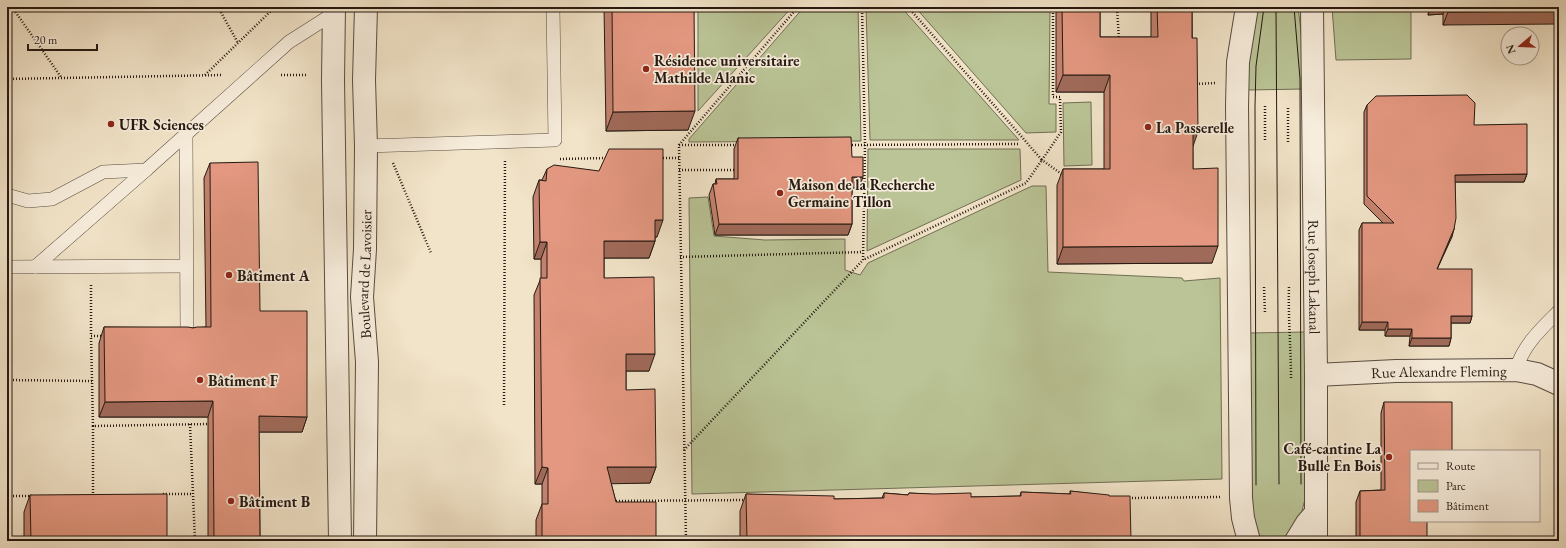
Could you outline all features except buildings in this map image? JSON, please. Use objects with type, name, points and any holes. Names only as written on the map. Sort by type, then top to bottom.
[{"type":"street","name":"Boulevard de Lavoisier","points":[[365,541],[367,362],[362,297],[365,249],[366,146],[364,80],[366,7]]},
{"type":"street","points":[[1247,7],[1238,62],[1237,106],[1241,498],[1243,518],[1249,541]]},
{"type":"street","name":"Rue Joseph Lakanal","points":[[1312,7],[1316,375],[1316,541]]},
{"type":"street","name":"Boulevard de Lavoisier","points":[[333,10],[340,541]]},
{"type":"street","name":"Rue Alexandre Fleming","points":[[1316,375],[1396,371],[1516,370],[1537,374],[1559,384]]},
{"type":"street","points":[[1296,541],[1315,514]]},
{"type":"lane","points":[[366,146],[555,140],[553,7]]},
{"type":"lane","points":[[35,267],[289,42],[333,10]]},
{"type":"lane","points":[[186,134],[187,336]]},
{"type":"lane","points":[[7,195],[28,201],[52,199],[103,172],[146,170]]},
{"type":"lane","points":[[7,267],[186,266]]},
{"type":"lane","points":[[1516,370],[1519,360],[1529,343],[1559,311]]},
{"type":"path","points":[[12,7],[61,78]]},
{"type":"path","points":[[218,7],[238,43]]},
{"type":"path","points":[[205,76],[275,7]]},
{"type":"path","points":[[686,541],[679,145],[798,7]]},
{"type":"path","points":[[862,7],[865,145],[863,260]]},
{"type":"path","points":[[908,7],[1042,160],[1065,176]]},
{"type":"path","points":[[684,450],[863,260],[1026,183],[1060,132],[1060,97],[1053,97],[1053,7]]},
{"type":"path","points":[[1119,46],[1117,8],[1145,7]]},
{"type":"path","points":[[7,78],[224,75]]},
{"type":"path","points":[[280,75],[308,75]]},
{"type":"path","points":[[1191,84],[1220,83]]},
{"type":"path","points":[[1264,106],[1265,141]]},
{"type":"path","points":[[1288,106],[1288,142]]},
{"type":"path","points":[[504,405],[505,142]]},
{"type":"path","points":[[842,145],[1020,144]]},
{"type":"path","points":[[679,145],[741,145]]},
{"type":"path","points":[[392,161],[431,253]]},
{"type":"path","points":[[679,170],[734,170]]},
{"type":"path","points":[[680,257],[863,252]]},
{"type":"path","points":[[90,267],[93,502]]},
{"type":"path","points":[[1264,287],[1265,314]]},
{"type":"path","points":[[1289,287],[1288,314],[1290,332],[1291,385]]},
{"type":"path","points":[[91,336],[107,336]]},
{"type":"path","points":[[7,380],[92,381]]},
{"type":"path","points":[[190,424],[195,541]]},
{"type":"path","points":[[93,426],[211,424]]},
{"type":"path","points":[[162,494],[193,494]]},
{"type":"path","points":[[93,496],[100,495]]},
{"type":"path","points":[[7,496],[38,496]]},
{"type":"path","points":[[1126,498],[1241,498]]},
{"type":"path","points":[[607,501],[755,500]]},
{"type":"green space","points":[[698,7],[792,7],[698,111]]},
{"type":"green space","points":[[804,7],[858,7],[861,141],[689,142],[689,139]]},
{"type":"green space","points":[[866,7],[901,7],[1019,140],[870,140]]},
{"type":"green space","points":[[915,7],[1050,7],[1049,104],[1056,104],[1056,132],[1026,133]]},
{"type":"green space","points":[[1257,7],[1298,7],[1304,56],[1305,89],[1248,90],[1249,59]]},
{"type":"green space","points":[[1332,7],[1411,7],[1411,59],[1336,60]]},
{"type":"green space","points":[[1091,102],[1092,165],[1064,166],[1063,103]]},
{"type":"green space","points":[[868,149],[1020,149],[1021,180],[867,251]]},
{"type":"green space","points":[[1032,186],[1046,186],[1048,272],[1182,278],[1184,281],[1220,278],[1222,479],[692,494],[689,198],[708,197],[714,236],[765,240],[845,239],[845,270],[860,275],[868,263]]},
{"type":"green space","points":[[1305,332],[1306,495],[1302,511],[1288,541],[1257,541],[1252,519],[1250,333]]},
{"type":"tram line","points":[[1256,485],[1255,106],[1256,66],[1264,7]]},
{"type":"tram line","points":[[1276,7],[1279,484]]},
{"type":"tram line","points":[[1294,7],[1300,79],[1301,484]]},
{"type":"place","name":"Résidence universitaire Mathilde Alanic","points":[[646,69]]},
{"type":"place","name":"UFR Sciences","points":[[111,124]]},
{"type":"place","name":"La Passerelle","points":[[1148,127]]},
{"type":"place","name":"Maison de la Recherche Germaine Tillon","points":[[780,193]]},
{"type":"place","name":"Bâtiment A","points":[[229,275]]},
{"type":"place","name":"Bâtiment F","points":[[200,380]]},
{"type":"place","name":"Café-cantine La Bulle En Bois","points":[[1389,457]]},
{"type":"place","name":"Bâtiment B","points":[[231,501]]}]
